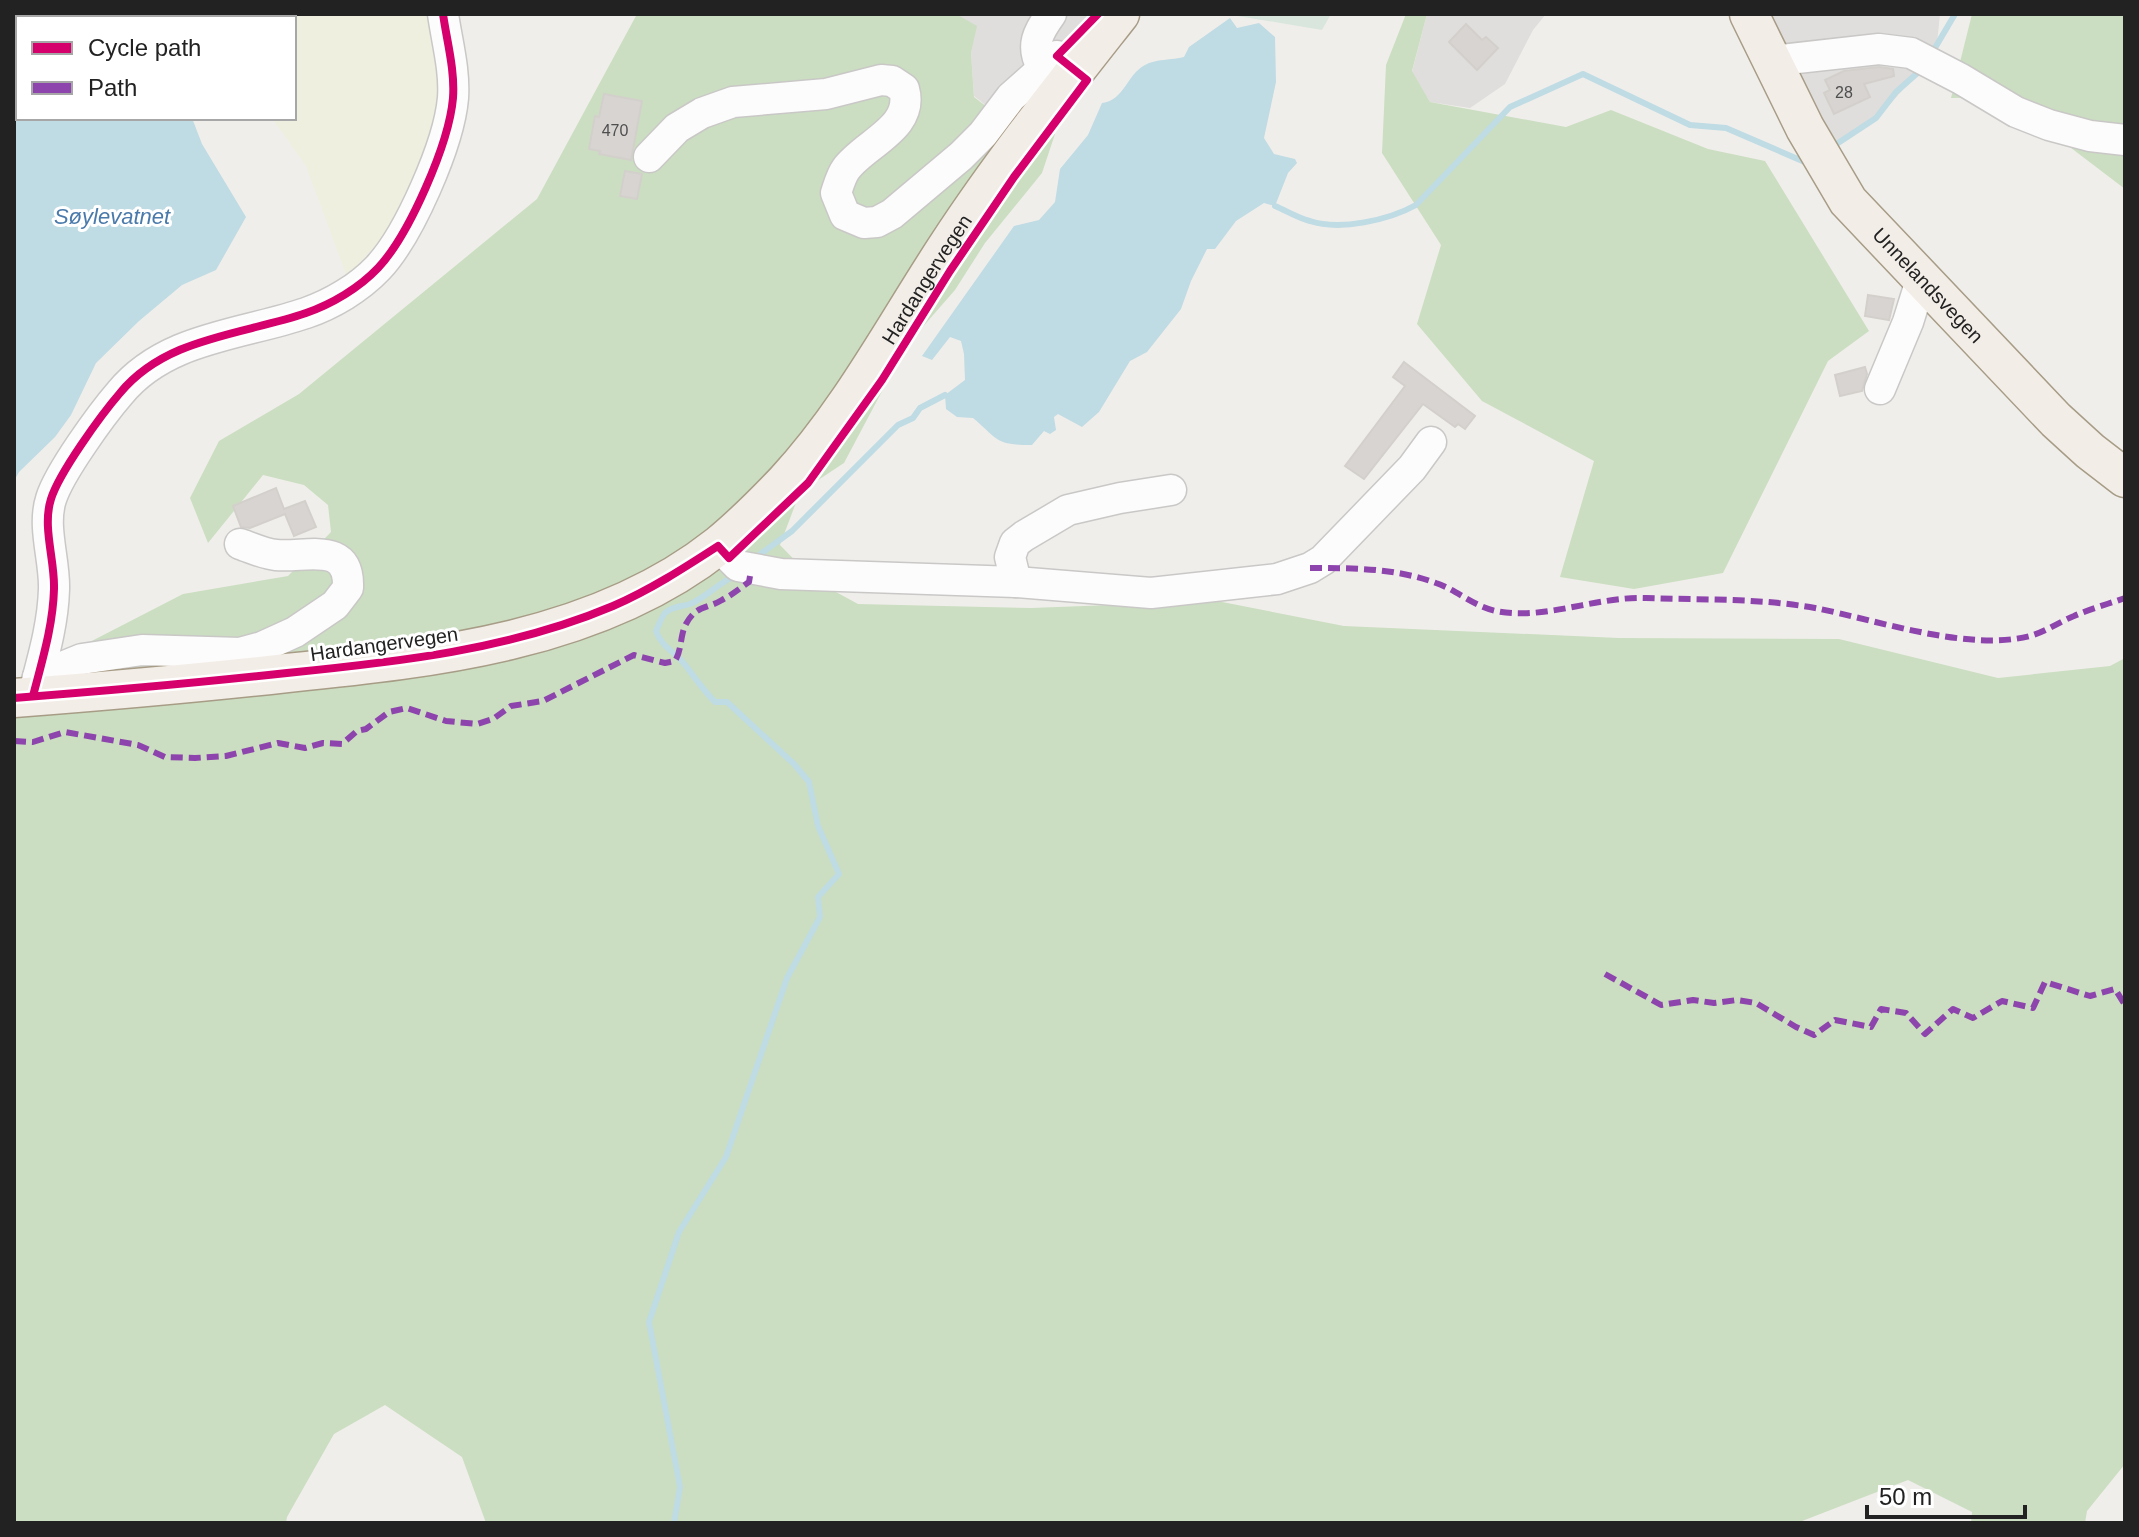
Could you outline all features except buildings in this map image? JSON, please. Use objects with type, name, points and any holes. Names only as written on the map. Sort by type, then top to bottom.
[{"type":"main road","name":"Hardangervegen","points":[[28,690],[173,686],[433,656],[539,632],[614,605],[657,585],[718,546],[779,488],[818,441],[866,374],[1059,69],[1120,14]]},
{"type":"main road","name":"Unnelandsvegen","points":[[1749,14],[1828,171],[1848,201],[2056,420],[2125,478]]},
{"type":"street","points":[[28,690],[52,619],[54,589],[47,518],[56,486],[120,393],[138,374],[189,345],[309,312],[356,288],[380,267],[422,194],[449,124],[453,96],[452,66],[443,14]]},
{"type":"street","points":[[649,157],[677,128],[702,113],[733,102],[826,94],[869,82],[892,81],[904,89],[907,104],[904,113],[888,132],[854,160],[840,180],[836,193],[845,215],[864,223],[877,222],[892,214],[961,156],[983,134],[1011,97],[1059,69],[1034,49],[1036,38],[1051,14]]},
{"type":"street","points":[[1771,61],[1879,49],[1902,51],[1933,63],[2016,112],[2090,136],[2125,140]]},
{"type":"street","points":[[1880,389],[1918,290],[1924,282]]},
{"type":"street","points":[[718,546],[738,566],[781,574],[1016,582],[1151,593],[1277,579],[1310,568],[1323,560],[1412,468],[1431,442]]},
{"type":"street","points":[[1016,582],[1010,557],[1015,543],[1024,536],[1068,510],[1171,490]]},
{"type":"street","points":[[28,690],[82,659],[130,651],[240,653],[262,647],[295,632],[325,612],[348,588],[346,569],[335,558],[312,553],[277,555],[240,544]]},
{"type":"shaded area","points":[[956,14],[1102,14],[1012,126],[974,96],[971,53],[976,27]]},
{"type":"shaded area","points":[[1226,14],[1331,14],[1322,30]]},
{"type":"shaded area","points":[[1427,14],[1546,14],[1533,30],[1505,84],[1470,108],[1430,102],[1412,72]]},
{"type":"shaded area","points":[[1760,14],[1940,14],[1936,53],[1881,114],[1831,151]]},
{"type":"green space","points":[[426,14],[458,95],[387,233],[347,277],[306,166],[273,120],[296,120],[296,16],[138,16]]},
{"type":"green space","points":[[637,14],[956,14],[977,26],[971,53],[974,97],[1012,126],[1055,134],[1042,173],[985,243],[955,290],[906,346],[844,463],[800,492],[780,545],[814,580],[858,604],[1031,608],[1217,601],[1344,626],[1619,638],[1839,639],[1998,678],[2110,666],[2125,658],[2125,1464],[2087,1511],[2085,1523],[1971,1523],[1972,1512],[1908,1480],[1797,1523],[486,1523],[462,1457],[385,1405],[334,1434],[286,1523],[14,1523],[14,696],[84,645],[183,594],[288,576],[331,532],[328,505],[304,485],[263,475],[208,543],[190,498],[219,441],[299,394],[537,199]]},
{"type":"green space","points":[[1406,14],[1427,14],[1412,71],[1430,102],[1566,127],[1611,110],[1708,149],[1765,161],[1869,331],[1828,361],[1723,573],[1634,589],[1560,577],[1594,461],[1482,401],[1417,324],[1441,245],[1382,153],[1386,65]]},
{"type":"green space","points":[[1972,14],[2125,14],[2125,189],[2004,97],[1951,98]]},
{"type":"water","points":[[1230,18],[1237,28],[1259,23],[1275,37],[1276,82],[1264,138],[1274,154],[1295,159],[1297,163],[1288,173],[1275,206],[1264,203],[1236,221],[1215,249],[1207,249],[1181,309],[1147,352],[1130,361],[1099,412],[1082,427],[1058,414],[1054,417],[1056,430],[1050,434],[1044,431],[1032,445],[1020,445],[998,440],[973,418],[957,417],[946,409],[945,395],[965,380],[961,341],[950,337],[932,360],[922,356],[1014,226],[1039,220],[1055,202],[1060,169],[1088,135],[1102,103],[1116,97],[1145,65],[1184,57],[1189,47]]},
{"type":"water","name":"Søylevatnet","points":[[14,117],[16,120],[193,120],[202,144],[246,217],[216,270],[182,285],[96,363],[71,415],[14,481]]},
{"type":"waterway","points":[[1932,53],[1955,14]]},
{"type":"waterway","points":[[1832,147],[1876,118],[1896,92],[1922,69]]},
{"type":"waterway","points":[[1275,206],[1306,220],[1335,225],[1379,219],[1405,210],[1416,205],[1510,107],[1583,74],[1690,125],[1726,128],[1807,163]]},
{"type":"waterway","points":[[755,558],[792,531],[898,425],[913,418],[920,408],[945,395]]},
{"type":"waterway","points":[[674,1523],[680,1487],[649,1322],[679,1232],[726,1157],[787,978],[820,917],[818,897],[839,874],[818,826],[809,782],[794,764],[727,702],[715,702],[682,661],[662,642],[656,631],[665,613],[696,601],[735,576]]},
{"type":"marked path","points":[[1310,568],[1405,574],[1444,586],[1488,609],[1514,613],[1551,611],[1627,598],[1752,601],[1815,608],[1922,632],[1979,640],[2030,636],[2080,613],[2125,598]]},
{"type":"marked path","points":[[14,741],[33,742],[65,732],[138,745],[165,757],[195,758],[226,756],[278,743],[305,748],[323,743],[342,744],[389,712],[407,708],[446,721],[477,724],[493,719],[511,706],[543,701],[634,655],[665,663],[675,661],[690,618],[698,610],[717,603],[749,582],[751,570]]},
{"type":"marked path","points":[[1605,974],[1661,1005],[1693,1000],[1756,1003],[1814,1035],[1835,1020],[1871,1027],[1881,1009],[1906,1013],[1925,1034],[1953,1009],[1973,1018],[2002,1001],[2033,1008],[2045,982],[2090,996],[2115,989],[2125,1005]]},
{"type":"cycle path","points":[[33,696],[52,616],[54,578],[48,532],[49,510],[55,488],[71,460],[120,393],[159,360],[206,340],[316,309],[354,289],[378,268],[402,234],[426,188],[450,117],[453,77],[443,14]]},
{"type":"cycle path","points":[[14,698],[328,669],[411,659],[493,644],[574,621],[613,606],[654,586],[718,546],[729,558],[808,483],[882,380],[950,271],[1014,177],[1087,80],[1057,56],[1098,14]]}]
